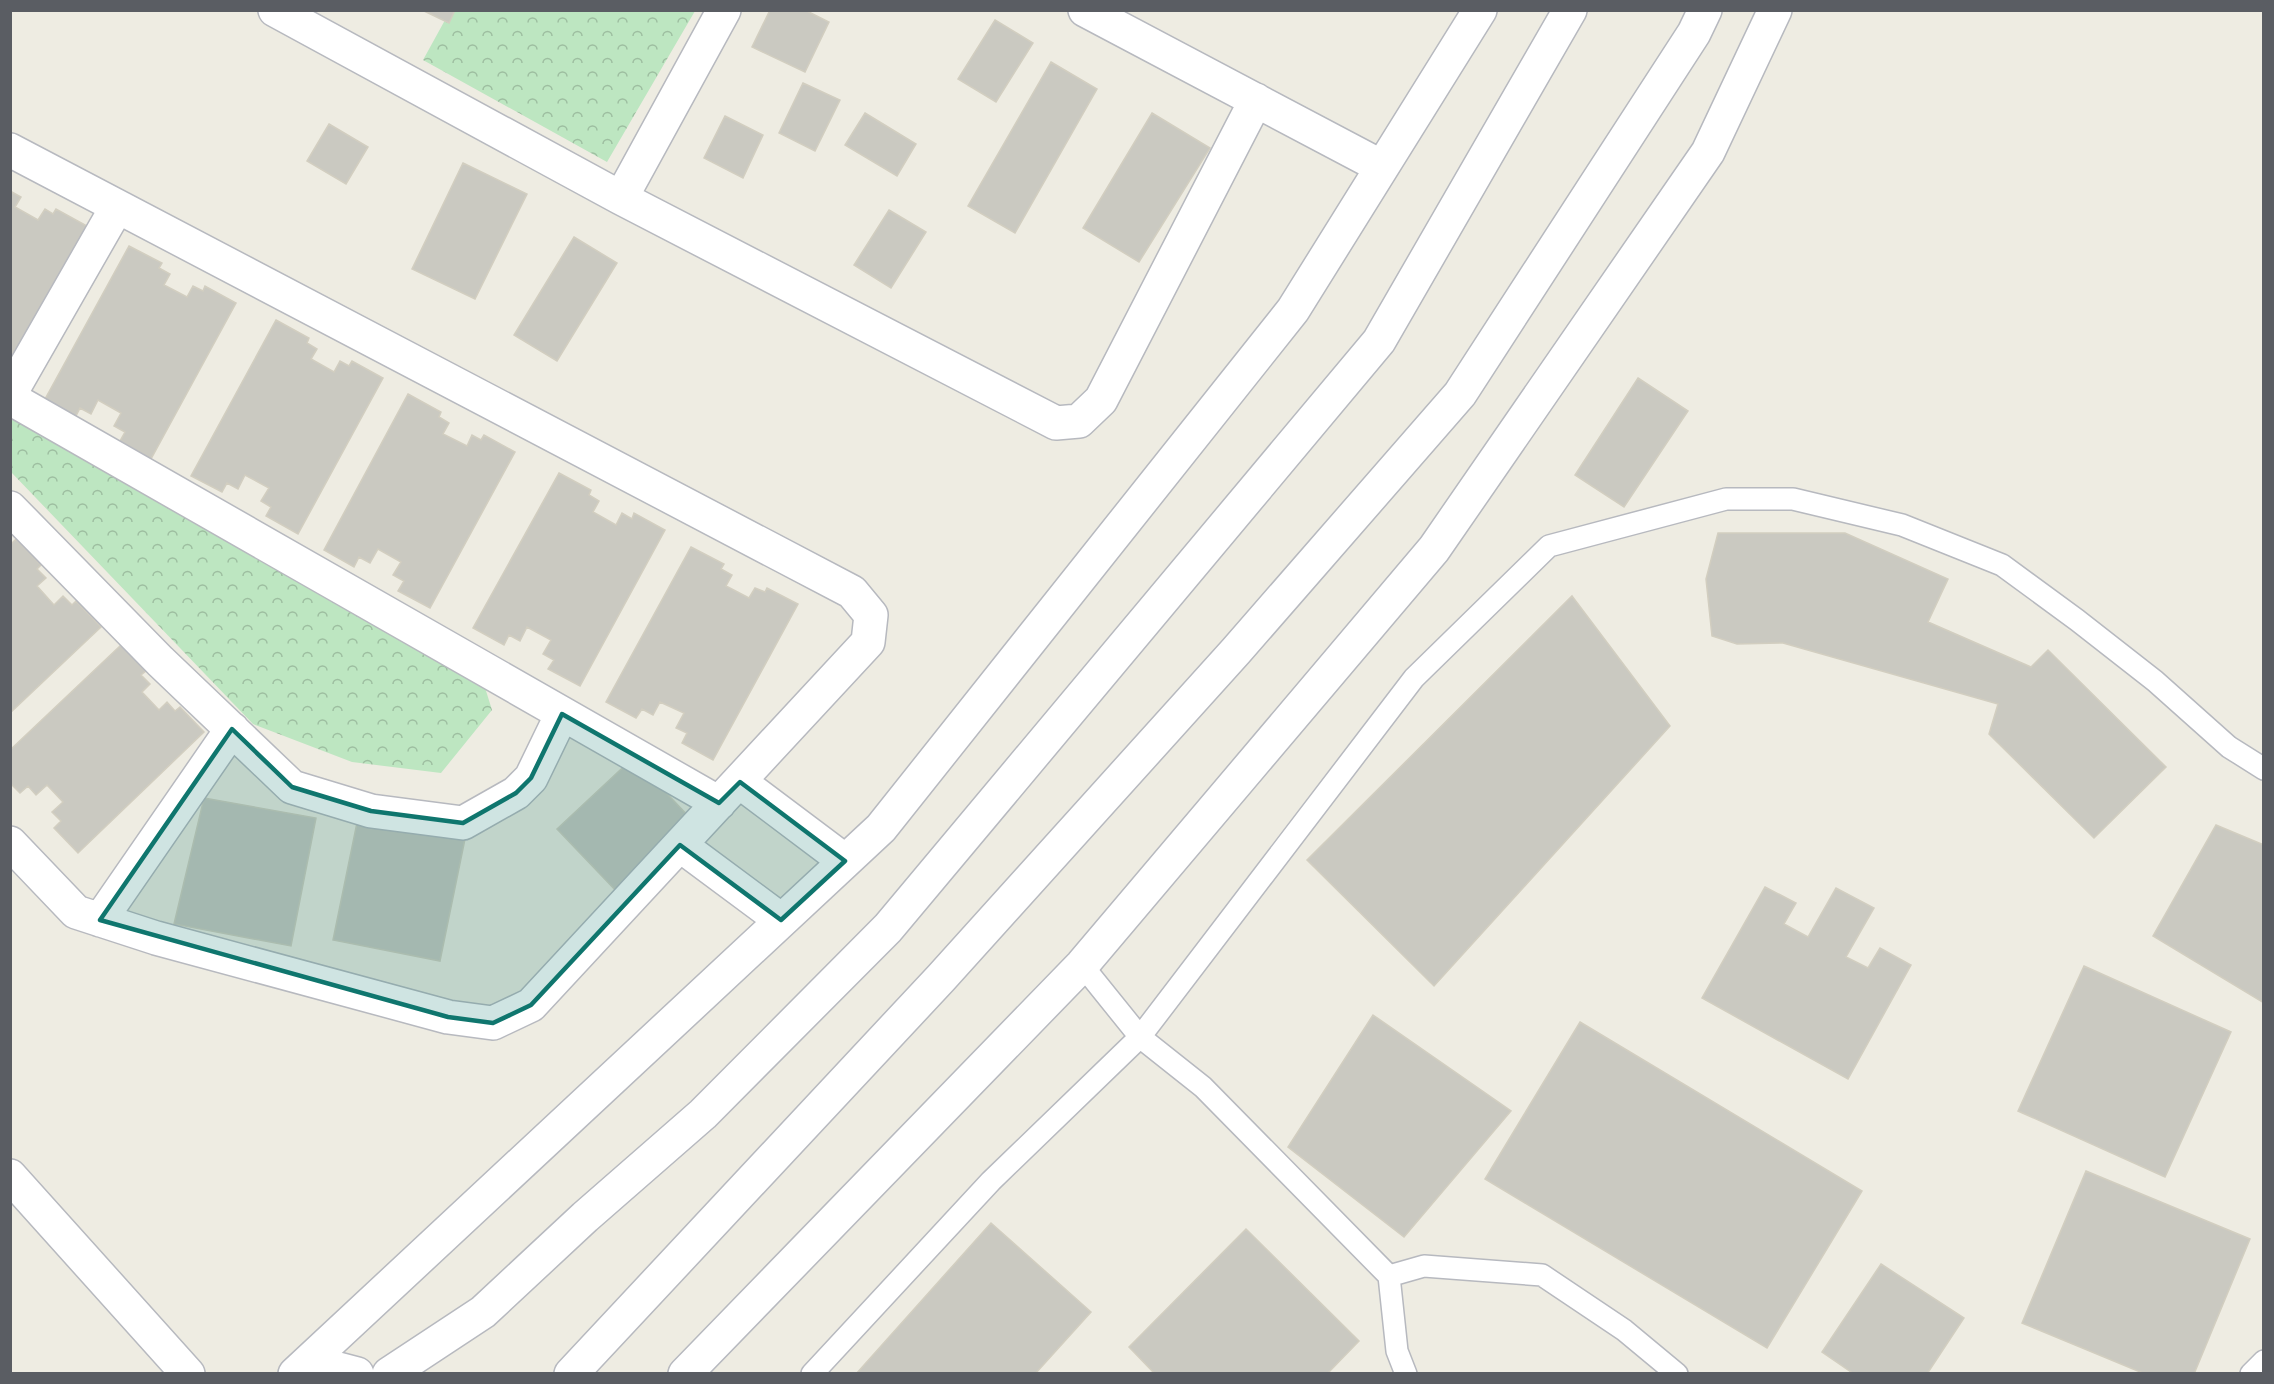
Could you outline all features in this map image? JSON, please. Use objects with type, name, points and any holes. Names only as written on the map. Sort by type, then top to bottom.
[{"type":"street","points":[[274,10],[621,198],[1056,423],[1079,421],[1101,400],[1256,100]]},
{"type":"street","points":[[621,198],[724,10]]},
{"type":"street","points":[[1086,10],[1382,167]]},
{"type":"street","points":[[296,1374],[881,828],[1293,310],[1480,10]]},
{"type":"street","points":[[389,1374],[483,1312],[585,1216],[703,1114],[888,928],[1378,341],[1570,10]]},
{"type":"street","points":[[571,1374],[957,960],[1236,651],[1460,394],[1694,33],[1705,10]]},
{"type":"street","points":[[685,1374],[1082,965],[1434,549],[1708,152],[1775,10]]},
{"type":"street","points":[[10,150],[852,592],[871,615],[868,642],[730,793],[531,1005],[493,1023],[448,1017],[156,938],[76,912],[10,843]]},
{"type":"street","points":[[10,394],[117,207]]},
{"type":"street","points":[[10,398],[562,714],[730,793],[845,861]]},
{"type":"street","points":[[10,508],[160,661],[292,787],[371,811],[463,823],[516,793],[531,778],[562,714]]},
{"type":"street","points":[[99,920],[232,729]]},
{"type":"street","points":[[680,845],[781,920]]},
{"type":"street","points":[[10,1176],[188,1374]]},
{"type":"street","points":[[296,1374],[338,1369],[357,1374]]},
{"type":"lane","points":[[812,1374],[991,1180],[1140,1037],[1414,678],[1549,546],[1662,518],[1726,499],[1793,499],[1902,525],[2002,565],[2155,681],[2229,747],[2264,769]]},
{"type":"lane","points":[[1082,965],[1140,1037],[1203,1087],[1389,1276],[1397,1351],[1406,1374]]},
{"type":"lane","points":[[1389,1276],[1424,1266],[1542,1275],[1623,1330],[1677,1374]]},
{"type":"lane","points":[[2251,1374],[2264,1361]]},
{"type":"highlighted area","points":[[562,714],[719,803],[740,782],[845,861],[781,920],[680,845],[531,1005],[493,1023],[448,1017],[100,920],[232,729],[292,787],[371,811],[463,823],[516,793],[531,778]]},
{"type":"green space","points":[[450,11],[695,11],[607,162],[423,60]]},
{"type":"green space","points":[[11,411],[482,678],[492,710],[441,773],[352,762],[253,724],[11,472]]},
{"type":"building","points":[[422,10],[455,10],[449,23]]},
{"type":"building","points":[[770,10],[805,10],[829,22],[805,72],[752,47]]},
{"type":"building","points":[[995,20],[1033,43],[996,102],[958,79]]},
{"type":"building","points":[[1051,62],[1097,89],[1015,233],[968,206]]},
{"type":"building","points":[[803,83],[840,100],[815,151],[779,133]]},
{"type":"building","points":[[865,113],[916,144],[897,176],[845,145]]},
{"type":"building","points":[[1152,113],[1210,148],[1139,262],[1083,228]]},
{"type":"building","points":[[725,116],[763,135],[743,178],[704,158]]},
{"type":"building","points":[[329,124],[368,147],[346,184],[307,161]]},
{"type":"building","points":[[463,163],[527,194],[475,299],[412,269]]},
{"type":"building","points":[[10,191],[21,197],[15,207],[38,220],[45,209],[53,214],[56,209],[87,226],[10,366]]},
{"type":"building","points":[[889,210],[926,232],[891,288],[854,265]]},
{"type":"building","points":[[574,237],[617,263],[557,361],[514,335]]},
{"type":"building","points":[[129,246],[162,263],[159,268],[170,274],[164,285],[187,297],[193,286],[203,291],[205,286],[236,303],[151,459],[120,441],[125,432],[114,426],[121,413],[98,400],[91,414],[80,408],[75,418],[44,401]]},
{"type":"building","points":[[276,320],[309,338],[307,343],[317,349],[311,359],[334,372],[340,361],[349,366],[352,361],[383,378],[298,534],[266,516],[271,507],[261,501],[269,488],[245,475],[238,489],[227,483],[222,492],[191,476]]},
{"type":"building","points":[[1638,378],[1688,411],[1624,507],[1575,475]]},
{"type":"building","points":[[408,394],[441,412],[439,417],[449,423],[443,434],[467,446],[472,435],[481,440],[484,435],[515,452],[430,608],[398,591],[404,581],[393,575],[401,562],[378,549],[370,563],[359,557],[354,567],[324,550]]},
{"type":"building","points":[[559,473],[591,490],[589,495],[599,501],[593,512],[616,525],[622,513],[632,519],[634,513],[665,530],[580,686],[548,669],[554,660],[543,654],[551,640],[527,627],[520,641],[509,635],[504,645],[473,628]]},
{"type":"building","points":[[1718,533],[1845,533],[1948,579],[1928,622],[2031,667],[2048,650],[2166,767],[2094,838],[1989,734],[1998,704],[1783,643],[1737,644],[1712,636],[1706,579]]},
{"type":"building","points":[[16,539],[41,565],[37,569],[46,578],[37,586],[54,605],[63,596],[72,605],[76,601],[101,627],[10,713],[10,545]]},
{"type":"building","points":[[691,547],[724,564],[721,569],[732,575],[726,586],[749,598],[755,588],[765,592],[767,588],[798,604],[713,760],[682,743],[687,733],[676,728],[684,713],[660,702],[653,715],[642,709],[636,718],[606,702]]},
{"type":"building","points":[[1572,596],[1670,726],[1434,986],[1307,860]]},
{"type":"building","points":[[121,645],[146,671],[141,675],[150,684],[142,692],[159,710],[167,702],[175,711],[180,707],[204,732],[78,853],[54,828],[61,821],[52,812],[63,802],[47,785],[36,795],[28,786],[20,793],[10,783],[10,750]]},
{"type":"building","points":[[633,758],[694,822],[619,894],[557,829]]},
{"type":"building","points":[[204,798],[316,818],[291,946],[174,924]]},
{"type":"building","points":[[359,813],[466,834],[440,961],[333,940]]},
{"type":"building","points":[[2216,825],[2264,845],[2264,1003],[2153,936]]},
{"type":"building","points":[[1765,887],[1796,903],[1784,924],[1808,937],[1836,888],[1874,908],[1846,957],[1868,968],[1880,948],[1911,965],[1848,1079],[1702,998]]},
{"type":"building","points":[[2084,966],[2231,1032],[2165,1177],[2018,1111]]},
{"type":"building","points":[[1373,1015],[1511,1111],[1404,1237],[1288,1147]]},
{"type":"building","points":[[1580,1022],[1862,1191],[1767,1348],[1485,1179]]},
{"type":"building","points":[[2086,1171],[2250,1239],[2194,1374],[2145,1374],[2022,1323]]},
{"type":"building","points":[[991,1223],[1091,1312],[1035,1374],[856,1374]]},
{"type":"building","points":[[1246,1229],[1359,1341],[1327,1374],[1155,1374],[1129,1347]]},
{"type":"building","points":[[1881,1264],[1964,1318],[1927,1374],[1854,1374],[1822,1352]]}]
